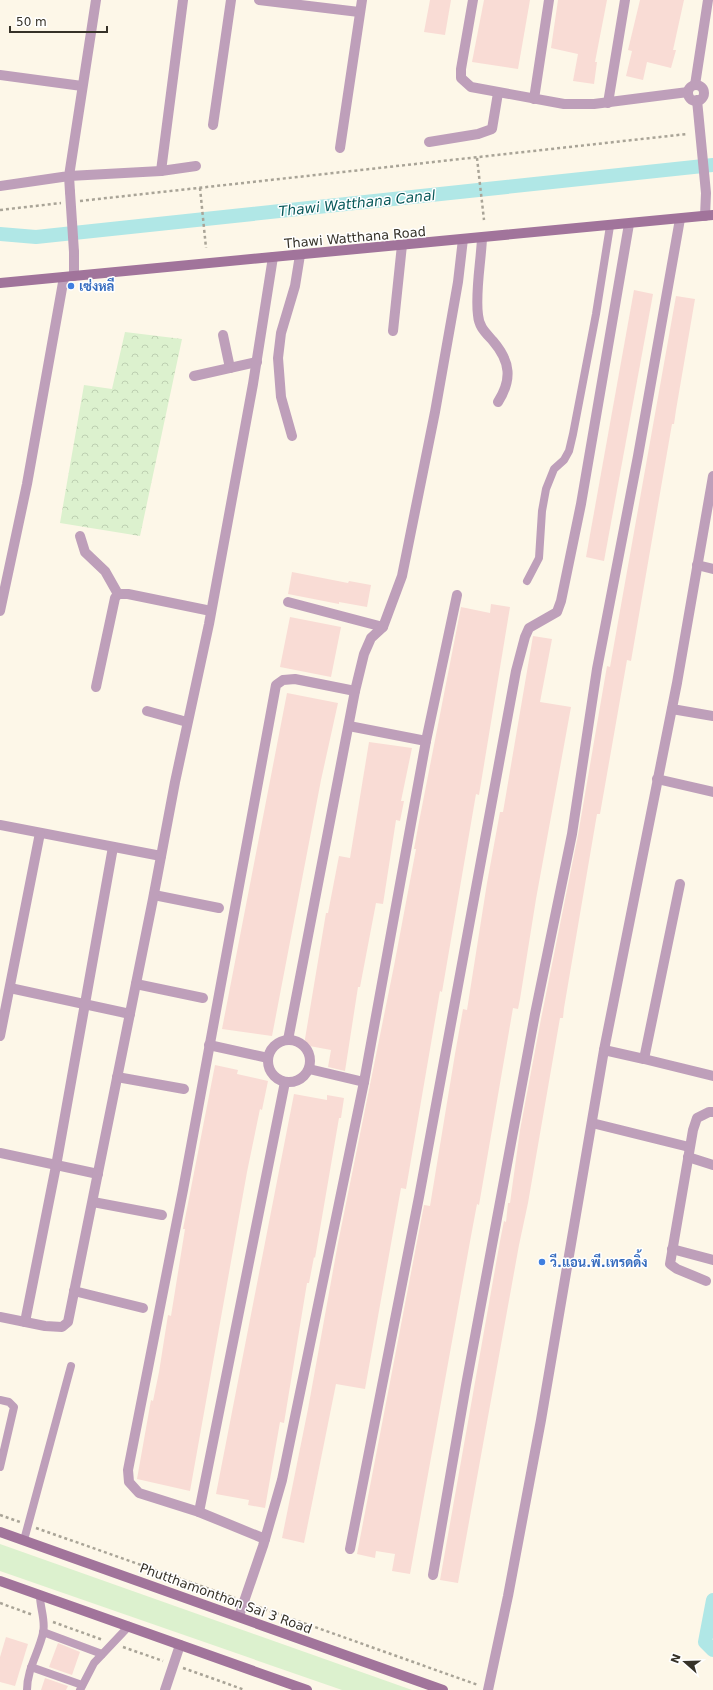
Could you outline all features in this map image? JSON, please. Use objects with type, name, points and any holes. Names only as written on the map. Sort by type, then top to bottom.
[{"type":"main road","name":"Thawi Watthana Road","points":[[0,283],[709,216]]},
{"type":"main road","name":"Phutthamonthon Sai 3 Road","points":[[0,1532],[443,1690]]},
{"type":"main road","points":[[0,1581],[307,1690]]},
{"type":"street","points":[[0,611],[74,252],[69,176],[96,0]]},
{"type":"street","points":[[161,171],[183,0]]},
{"type":"street","points":[[213,125],[232,0]]},
{"type":"street","points":[[259,0],[359,12]]},
{"type":"street","points":[[340,148],[359,12],[362,0]]},
{"type":"street","points":[[473,0],[461,69],[462,78],[471,87],[564,104],[608,102],[692,89]]},
{"type":"street","points":[[534,99],[549,0]]},
{"type":"street","points":[[608,102],[625,0]]},
{"type":"street","points":[[708,0],[690,98],[704,97],[700,136],[709,216]]},
{"type":"street","points":[[0,75],[82,86]]},
{"type":"street","points":[[428,142],[478,134],[492,129],[498,93]]},
{"type":"street","points":[[0,186],[69,176],[161,171],[196,166]]},
{"type":"street","points":[[433,1575],[466,1385],[535,1017],[572,834],[597,670],[637,463],[680,219]]},
{"type":"street","points":[[350,1549],[423,1174],[516,671],[524,637],[529,628],[557,612],[560,601],[582,496],[629,224]]},
{"type":"street","points":[[482,238],[477,292],[478,315],[481,329],[502,354],[508,371],[506,390],[498,402]]},
{"type":"street","points":[[288,1040],[364,654],[371,638],[383,627],[402,576],[417,508],[458,282],[463,239]]},
{"type":"street","points":[[393,331],[402,245]]},
{"type":"street","points":[[292,436],[281,397],[278,358],[281,333],[296,286],[300,255]]},
{"type":"street","points":[[0,1317],[62,1327],[68,1322],[211,611],[257,362],[273,257]]},
{"type":"street","points":[[222,335],[230,368]]},
{"type":"street","points":[[194,376],[257,362]]},
{"type":"street","points":[[488,1690],[508,1596],[541,1420],[571,1234],[604,1050],[672,709],[697,565],[711,500],[713,476]]},
{"type":"street","points":[[80,536],[85,552],[105,571],[118,594]]},
{"type":"street","points":[[697,565],[713,570]]},
{"type":"street","points":[[118,594],[128,594],[211,611]]},
{"type":"street","points":[[96,687],[115,598],[118,594]]},
{"type":"street","points":[[239,1616],[265,1539],[282,1480],[364,1082],[426,741],[457,594]]},
{"type":"street","points":[[288,602],[383,627]]},
{"type":"street","points":[[265,1539],[199,1512],[139,1493],[129,1482],[128,1470],[183,1190],[276,685],[283,680],[295,678],[356,692]]},
{"type":"street","points":[[672,709],[713,716]]},
{"type":"street","points":[[147,711],[188,722]]},
{"type":"street","points":[[349,726],[426,741]]},
{"type":"street","points":[[657,779],[713,792]]},
{"type":"street","points":[[0,825],[161,856]]},
{"type":"street","points":[[0,1036],[40,833]]},
{"type":"street","points":[[25,1322],[56,1166],[113,847]]},
{"type":"street","points":[[644,1059],[680,884]]},
{"type":"street","points":[[154,895],[220,908]]},
{"type":"street","points":[[136,984],[203,998]]},
{"type":"street","points":[[10,988],[130,1014]]},
{"type":"street","points":[[288,1040],[300,1044],[308,1052],[310,1060],[309,1069],[299,1080],[285,1082],[277,1080],[271,1074],[268,1066],[268,1058],[275,1045],[288,1040]]},
{"type":"street","points":[[209,1045],[268,1058]]},
{"type":"street","points":[[604,1050],[713,1076]]},
{"type":"street","points":[[309,1069],[364,1082]]},
{"type":"street","points":[[117,1077],[184,1089]]},
{"type":"street","points":[[199,1512],[285,1082]]},
{"type":"street","points":[[706,1281],[677,1269],[670,1264],[689,1146],[697,1118],[709,1112],[713,1112]]},
{"type":"street","points":[[592,1123],[689,1146]]},
{"type":"street","points":[[0,1153],[98,1174]]},
{"type":"street","points":[[688,1157],[713,1165]]},
{"type":"street","points":[[93,1202],[162,1215]]},
{"type":"street","points":[[672,1249],[713,1260]]},
{"type":"street","points":[[74,1291],[143,1308]]},
{"type":"street","points":[[165,1690],[180,1645]]},
{"type":"lane","points":[[527,581],[538,558],[542,511],[546,489],[554,469],[564,460],[569,451],[574,434],[596,314],[610,226]]},
{"type":"lane","points":[[24,1540],[71,1366]]},
{"type":"lane","points":[[0,1400],[9,1402],[14,1407],[3,1442],[0,1467]]},
{"type":"lane","points":[[28,1690],[31,1667],[43,1632],[40,1596]]},
{"type":"lane","points":[[31,1667],[81,1687],[94,1663],[129,1626]]},
{"type":"lane","points":[[43,1632],[102,1654]]},
{"type":"path","points":[[77,201],[687,134]]},
{"type":"path","points":[[477,158],[484,220]]},
{"type":"path","points":[[200,188],[206,248]]},
{"type":"path","points":[[0,210],[69,202]]},
{"type":"green space","points":[[125,332],[182,339],[140,536],[60,523],[84,385],[112,389]]},
{"type":"green space","points":[[0,1544],[412,1690],[342,1690],[0,1571]]},
{"type":"building","points":[[430,0],[451,0],[445,35],[424,32]]},
{"type":"building","points":[[484,0],[530,0],[518,69],[472,62]]},
{"type":"building","points":[[558,0],[607,0],[595,62],[597,62],[594,84],[573,81],[578,54],[551,48]]},
{"type":"building","points":[[640,0],[684,0],[673,50],[676,50],[671,68],[647,62],[643,80],[626,76],[632,51],[628,50]]},
{"type":"building","points":[[634,290],[653,294],[604,561],[586,557]]},
{"type":"building","points":[[676,296],[695,299],[631,661],[627,660],[600,814],[597,814],[563,1018],[560,1018],[528,1203],[519,1245],[458,1583],[440,1580],[500,1241],[504,1221],[506,1222],[508,1203],[510,1203],[520,1130],[578,835],[607,666],[610,667]]},
{"type":"building","points":[[292,572],[348,583],[349,581],[371,585],[367,607],[339,602],[339,604],[288,594]]},
{"type":"building","points":[[491,604],[510,607],[479,795],[476,794],[406,1189],[401,1188],[365,1389],[336,1384],[304,1543],[282,1538],[308,1409],[338,1243],[394,966],[416,849],[414,849],[418,827],[461,607],[490,613]]},
{"type":"building","points":[[290,617],[341,627],[331,677],[280,667]]},
{"type":"building","points":[[533,636],[552,639],[540,702],[571,707],[536,899],[520,999],[518,1009],[513,1008],[479,1205],[477,1204],[410,1574],[392,1571],[395,1554],[376,1551],[375,1558],[357,1554],[424,1205],[430,1206],[463,1009],[467,1010],[487,883],[500,812],[503,812]]},
{"type":"building","points":[[287,693],[338,703],[321,780],[272,1036],[222,1029]]},
{"type":"building","points":[[369,742],[412,748],[401,801],[404,801],[400,821],[396,820],[383,904],[376,903],[360,987],[358,987],[345,1071],[328,1067],[331,1050],[304,1045],[326,913],[328,913],[339,856],[350,858]]},
{"type":"building","points":[[215,1065],[238,1070],[237,1074],[268,1081],[262,1110],[260,1109],[247,1172],[190,1491],[137,1479],[151,1400],[153,1401],[159,1372],[168,1315],[171,1316],[185,1229],[183,1229]]},
{"type":"building","points":[[294,1094],[327,1100],[327,1095],[344,1098],[341,1118],[339,1118],[315,1258],[314,1257],[309,1283],[307,1283],[284,1423],[280,1422],[265,1508],[248,1505],[249,1500],[216,1494]]},
{"type":"building","points":[[6,1637],[28,1644],[15,1686],[0,1682],[0,1657]]},
{"type":"building","points":[[58,1643],[80,1652],[72,1675],[49,1667]]},
{"type":"building","points":[[45,1678],[68,1686],[66,1690],[41,1690]]},
{"type":"waterway","name":"Thawi Watthana Canal","points":[[0,234],[36,237],[713,165]]},
{"type":"waterway","points":[[713,1600],[705,1642],[713,1650]]},
{"type":"place","name":"เซ่งหลี","points":[[71,286]]},
{"type":"place","name":"วี.แอน.พี.เทรดดิ้ง","points":[[542,1262]]}]
